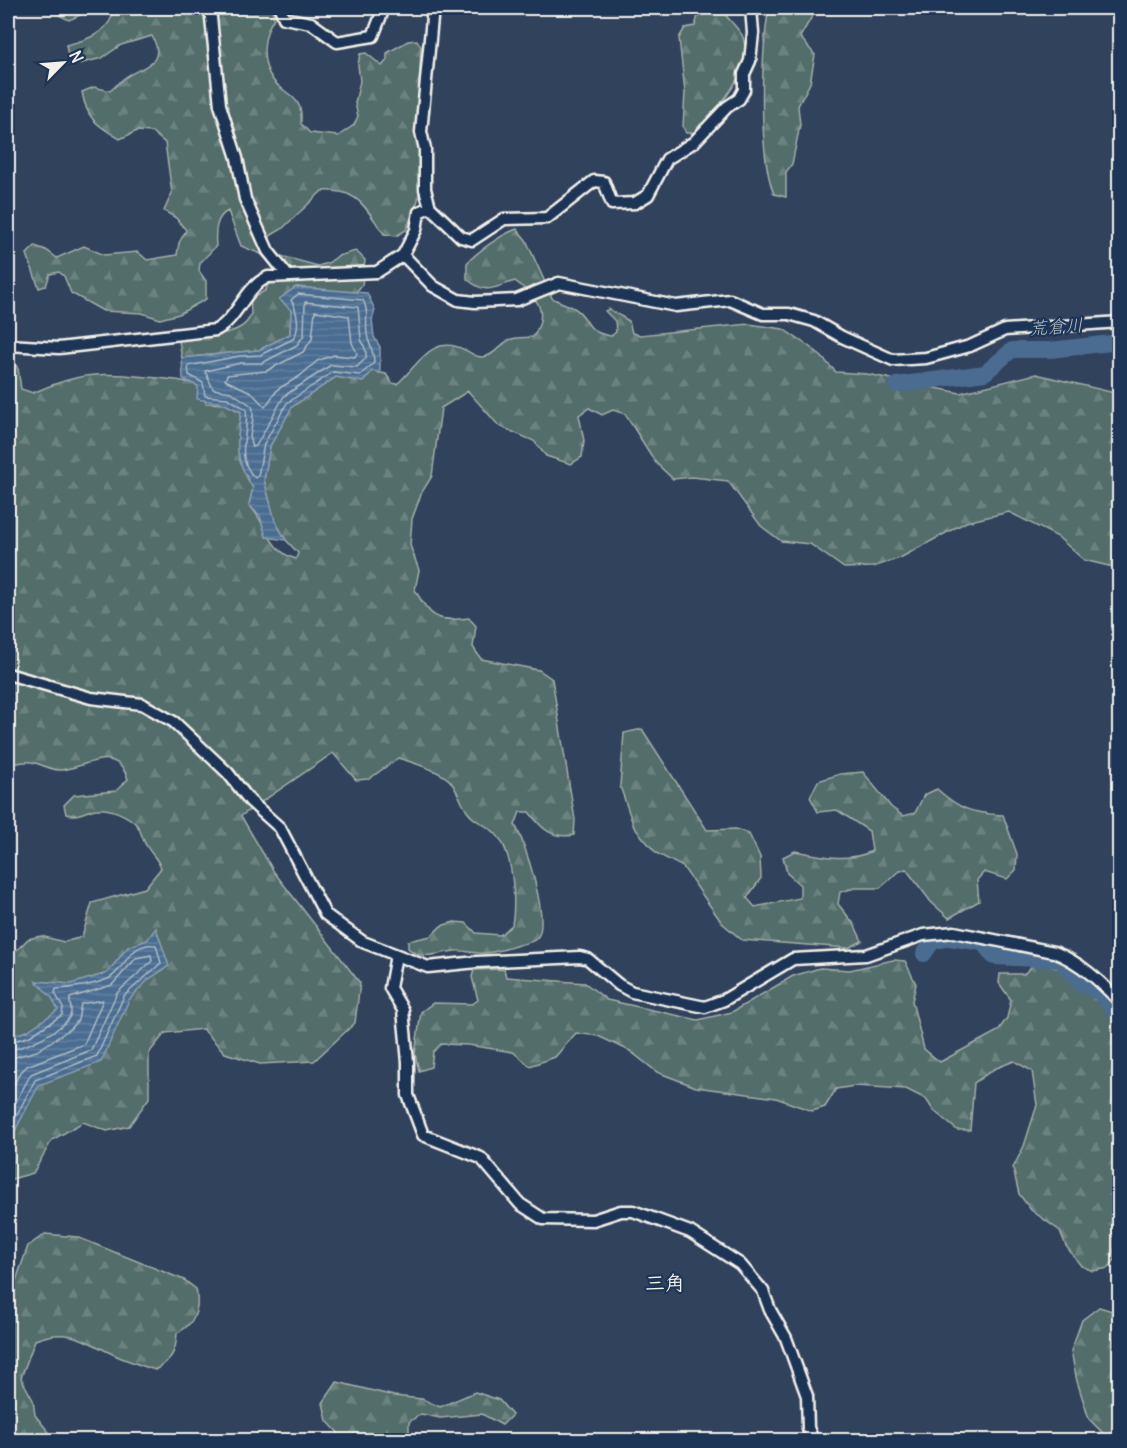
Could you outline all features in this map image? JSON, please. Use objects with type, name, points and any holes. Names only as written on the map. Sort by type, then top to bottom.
[{"type":"street","points":[[210,8],[220,105],[237,158],[245,199],[267,251],[288,276]]},
{"type":"street","points":[[280,8],[284,18],[311,23],[333,41],[346,43],[373,36],[384,8]]},
{"type":"street","points":[[434,8],[421,132],[425,149],[425,189],[430,207],[461,237],[472,240],[510,218],[540,220],[547,218],[594,181],[604,182],[612,204],[618,206],[642,199],[651,190],[667,159],[694,142],[727,107],[740,99],[744,90],[744,74],[750,61],[753,33],[751,8]]},
{"type":"street","points":[[8,345],[59,348],[216,330],[228,323],[257,282],[268,277],[377,272],[403,255],[416,230],[419,212],[430,207]]},
{"type":"street","points":[[403,255],[433,286],[458,300],[475,302],[517,300],[559,283],[676,306],[730,300],[763,314],[789,314],[814,321],[842,337],[893,360],[926,358],[970,346],[1005,330],[1119,322]]},
{"type":"street","points":[[8,675],[91,698],[142,704],[174,722],[228,773],[250,801],[280,828],[325,914],[363,942],[428,967],[580,957],[595,964],[619,985],[632,992],[705,1007],[724,1000],[793,959],[866,955],[923,935],[954,933],[1054,952],[1069,957],[1106,987],[1119,1002]]},
{"type":"street","points":[[396,955],[390,988],[403,1010],[408,1062],[408,1095],[423,1135],[481,1158],[492,1168],[515,1199],[543,1219],[593,1220],[621,1211],[633,1212],[690,1232],[740,1264],[763,1291],[770,1310],[786,1338],[807,1396],[809,1411],[807,1428],[813,1440]]},
{"type":"green space","points":[[60,8],[96,8],[69,20],[59,15]]},
{"type":"green space","points":[[114,8],[272,8],[274,18],[267,33],[264,49],[269,73],[276,83],[297,102],[301,124],[310,133],[338,136],[354,125],[358,116],[355,103],[360,81],[358,65],[360,54],[366,53],[382,66],[387,60],[387,53],[408,41],[417,40],[421,47],[417,132],[421,151],[420,183],[418,200],[406,230],[396,236],[384,234],[366,208],[353,197],[335,191],[322,191],[282,229],[270,236],[270,247],[281,256],[318,266],[338,256],[356,251],[365,260],[362,285],[355,293],[296,287],[280,299],[291,309],[290,334],[259,350],[182,358],[179,341],[183,337],[222,334],[241,327],[251,313],[251,299],[266,290],[268,282],[279,272],[261,254],[241,246],[228,211],[218,221],[216,246],[200,263],[199,271],[206,281],[206,299],[179,314],[160,319],[142,313],[103,311],[71,293],[64,276],[59,272],[50,274],[46,286],[39,288],[27,254],[35,246],[57,258],[84,246],[104,255],[138,252],[147,260],[177,255],[179,243],[186,230],[176,218],[164,211],[172,193],[165,143],[152,132],[137,131],[120,139],[94,121],[87,109],[82,92],[94,87],[110,91],[126,77],[152,62],[157,52],[152,36],[121,45],[102,58],[70,66],[66,45],[97,34],[108,23]]},
{"type":"green space","points":[[692,8],[720,8],[742,34],[745,51],[743,64],[731,90],[694,133],[686,133],[683,127],[685,92],[679,38],[685,28],[695,26],[698,16]]},
{"type":"green space","points":[[769,8],[817,8],[800,37],[815,55],[810,83],[798,106],[800,125],[792,164],[786,172],[786,197],[774,194],[765,155],[762,103],[764,50]]},
{"type":"green space","points":[[517,229],[526,240],[552,298],[580,312],[591,328],[602,334],[611,336],[616,332],[615,321],[605,311],[609,309],[629,321],[632,333],[640,335],[749,324],[783,329],[817,352],[836,372],[867,374],[960,393],[1036,374],[1119,394],[1120,566],[1113,567],[1084,560],[1058,537],[1009,512],[966,522],[900,558],[873,567],[844,568],[810,544],[781,541],[761,526],[728,481],[692,477],[673,479],[656,463],[625,414],[613,410],[602,415],[589,408],[579,415],[584,441],[582,457],[571,464],[546,456],[534,441],[499,426],[468,391],[441,408],[432,476],[422,492],[412,519],[410,545],[419,570],[415,590],[430,612],[436,616],[449,620],[469,618],[476,626],[473,647],[481,659],[539,670],[552,679],[575,820],[574,835],[566,836],[548,831],[529,812],[520,812],[515,825],[525,848],[539,901],[540,931],[536,939],[488,953],[459,951],[419,955],[408,948],[408,941],[431,936],[441,926],[454,922],[466,923],[476,933],[500,935],[512,925],[514,903],[512,877],[506,852],[495,833],[469,814],[451,782],[441,774],[398,758],[369,779],[356,780],[333,753],[241,816],[274,872],[360,983],[355,1023],[314,1061],[260,1064],[225,1053],[203,1029],[165,1033],[149,1053],[149,1098],[129,1126],[107,1131],[83,1122],[52,1140],[33,1173],[8,1180],[8,951],[18,949],[28,939],[41,936],[64,942],[82,937],[92,903],[145,888],[161,868],[145,843],[138,826],[123,815],[102,809],[75,815],[66,814],[64,805],[74,795],[116,791],[128,779],[122,768],[115,762],[107,759],[98,760],[59,770],[31,762],[8,765],[8,360],[13,359],[18,369],[21,389],[33,393],[80,377],[108,374],[139,376],[178,380],[198,385],[206,403],[225,404],[241,412],[238,452],[243,469],[253,488],[249,505],[279,550],[296,559],[298,553],[286,540],[275,521],[264,480],[270,446],[292,407],[336,377],[363,382],[372,371],[386,374],[392,383],[397,384],[426,354],[434,349],[453,346],[484,357],[509,340],[533,337],[538,328],[541,312],[535,299],[523,287],[515,281],[485,289],[467,279],[467,263],[472,258],[497,239]]},
{"type":"green space","points":[[642,729],[707,830],[736,829],[749,834],[760,857],[761,878],[747,898],[755,907],[800,898],[800,885],[787,873],[783,857],[795,851],[844,858],[872,851],[869,831],[837,810],[818,812],[810,797],[818,781],[840,774],[863,772],[891,807],[903,816],[915,813],[924,795],[937,789],[953,802],[967,809],[1003,815],[1017,854],[1016,870],[1007,879],[984,872],[977,880],[979,901],[949,918],[931,902],[906,869],[898,872],[880,888],[855,888],[840,892],[838,904],[854,924],[862,941],[848,948],[742,940],[722,923],[683,867],[656,853],[634,827],[620,786],[624,733]]},
{"type":"green space","points":[[893,960],[905,961],[916,984],[912,1001],[924,1049],[940,1062],[998,1031],[1007,1018],[1011,1000],[999,983],[1000,974],[1024,974],[1035,963],[1061,969],[1077,986],[1097,996],[1115,1019],[1120,1034],[1120,1254],[1108,1268],[1093,1271],[1081,1266],[1066,1246],[1060,1231],[1031,1210],[1019,1194],[1013,1168],[1024,1146],[1037,1105],[1032,1071],[1014,1061],[994,1069],[974,1083],[970,1130],[957,1130],[933,1110],[926,1099],[906,1089],[855,1086],[836,1089],[825,1107],[812,1111],[776,1098],[696,1087],[657,1072],[630,1051],[598,1036],[576,1033],[555,1057],[530,1066],[513,1052],[468,1045],[441,1044],[433,1052],[431,1067],[419,1071],[415,1054],[421,1012],[433,1003],[472,1004],[478,1000],[472,977],[474,970],[504,969],[506,977],[585,983],[607,1000],[698,1020],[732,1012],[793,976],[820,968],[850,970]]},
{"type":"green space","points":[[45,1234],[77,1237],[184,1280],[196,1289],[195,1315],[188,1325],[177,1333],[172,1355],[155,1370],[124,1359],[79,1338],[59,1335],[35,1340],[21,1378],[33,1400],[35,1415],[55,1440],[8,1440],[8,1292],[13,1289],[28,1246]]},
{"type":"green space","points":[[1099,1307],[1119,1313],[1119,1440],[1110,1440],[1089,1419],[1077,1381],[1071,1351],[1082,1320]]},
{"type":"green space","points":[[337,1382],[394,1396],[422,1399],[440,1407],[475,1392],[499,1400],[512,1415],[502,1425],[482,1414],[440,1418],[421,1414],[409,1422],[409,1436],[412,1440],[345,1440],[327,1421],[323,1403]]},
{"type":"water","points":[[296,287],[367,293],[375,310],[372,320],[374,337],[380,347],[380,373],[372,371],[363,382],[336,377],[292,407],[270,446],[264,480],[275,521],[286,540],[266,537],[260,516],[249,505],[253,488],[242,468],[238,451],[241,412],[225,404],[197,399],[198,386],[183,379],[182,358],[259,350],[290,334],[291,310],[279,299]]},
{"type":"water","points":[[156,928],[169,966],[149,979],[129,1000],[101,1062],[39,1085],[10,1140],[8,1139],[8,1037],[27,1031],[58,1010],[52,998],[36,981],[71,984],[107,973],[128,947],[147,940]]},
{"type":"waterway","name":"荒倉川","points":[[896,385],[985,373],[1012,350],[1050,350],[1120,342]]},
{"type":"waterway","points":[[924,954],[932,942],[949,938],[983,943],[994,957],[1060,960],[1082,984],[1101,993],[1120,1019]]},
{"type":"district","name":"三角","points":[[665,1283]]}]
